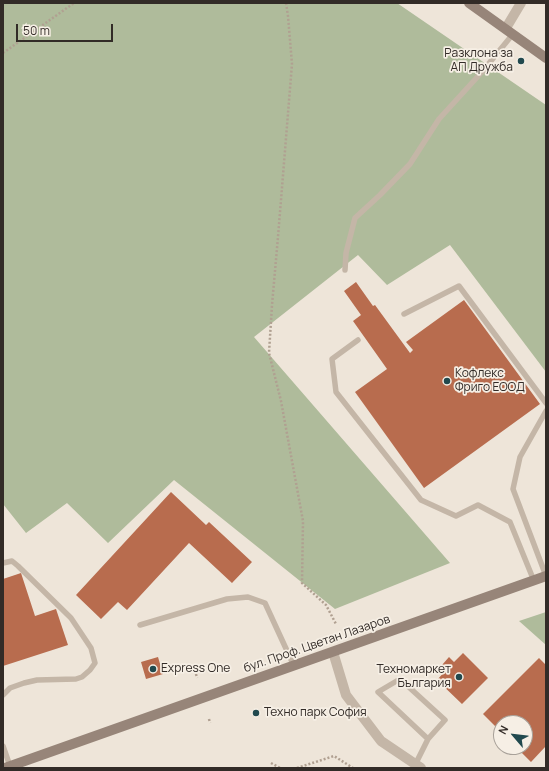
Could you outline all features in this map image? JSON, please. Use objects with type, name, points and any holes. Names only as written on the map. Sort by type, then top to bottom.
[{"type":"main road","points":[[469,3],[546,58]]},
{"type":"main road","name":"бул. Проф. Цветан Лазаров","points":[[8,767],[546,576]]},
{"type":"street","points":[[510,31],[521,3]]},
{"type":"street","points":[[333,652],[346,695],[381,741],[416,767]]},
{"type":"lane","points":[[346,270],[346,253],[355,218],[410,164],[439,118],[481,73],[510,31]]},
{"type":"lane","points":[[404,314],[459,286],[546,403]]},
{"type":"lane","points":[[358,340],[332,359],[336,392],[421,500],[456,516],[478,505],[510,522],[534,581]]},
{"type":"lane","points":[[546,411],[520,457],[513,489],[546,576]]},
{"type":"lane","points":[[3,563],[12,561],[71,618],[90,648],[95,663],[82,677],[76,679],[37,680],[10,688],[3,695]]},
{"type":"lane","points":[[140,625],[227,599],[248,597],[265,603],[294,666]]},
{"type":"lane","points":[[416,767],[428,739],[444,720],[400,679],[378,692],[428,739]]},
{"type":"lane","points":[[3,746],[8,767]]},
{"type":"path","points":[[3,53],[74,3]]},
{"type":"path","points":[[286,3],[292,64],[269,353],[281,401],[303,521],[302,583],[326,606],[336,624]]},
{"type":"path","points":[[196,674],[197,678]]},
{"type":"path","points":[[297,768],[334,756],[353,768]]},
{"type":"path","points":[[271,763],[280,768]]},
{"type":"green space","points":[[3,3],[397,3],[546,105],[546,372],[450,245],[387,285],[358,255],[254,337],[450,563],[335,609],[174,480],[108,543],[67,503],[26,533],[3,504]]},
{"type":"green space","points":[[546,612],[546,645],[519,621]]},
{"type":"building","name":"Кофлекс Фриго ЕООД","points":[[356,282],[410,353],[413,350],[406,342],[464,300],[540,404],[424,488],[355,392],[387,369],[353,321],[361,315],[344,291]]},
{"type":"building","points":[[171,492],[206,525],[209,522],[252,562],[232,583],[189,543],[127,610],[118,602],[101,619],[76,595]]},
{"type":"building","points":[[21,573],[35,616],[56,609],[68,645],[3,666],[3,579]]},
{"type":"building","points":[[463,653],[488,678],[462,704],[437,680],[447,669],[442,665],[449,657],[454,662]]},
{"type":"building","points":[[158,657],[163,674],[146,679],[141,662]]},
{"type":"building","points":[[539,658],[546,665],[546,746],[531,762],[524,755],[533,755],[533,715],[493,715],[493,724],[483,714]]},
{"type":"place","name":"Разклона за АП Дружба","points":[[521,61]]},
{"type":"place","name":"Кофлекс Фриго ЕООД","points":[[447,381]]},
{"type":"place","name":"Express One","points":[[153,669]]},
{"type":"place","name":"Техномаркет България","points":[[459,677]]},
{"type":"place","name":"Техно парк София","points":[[256,713]]}]
